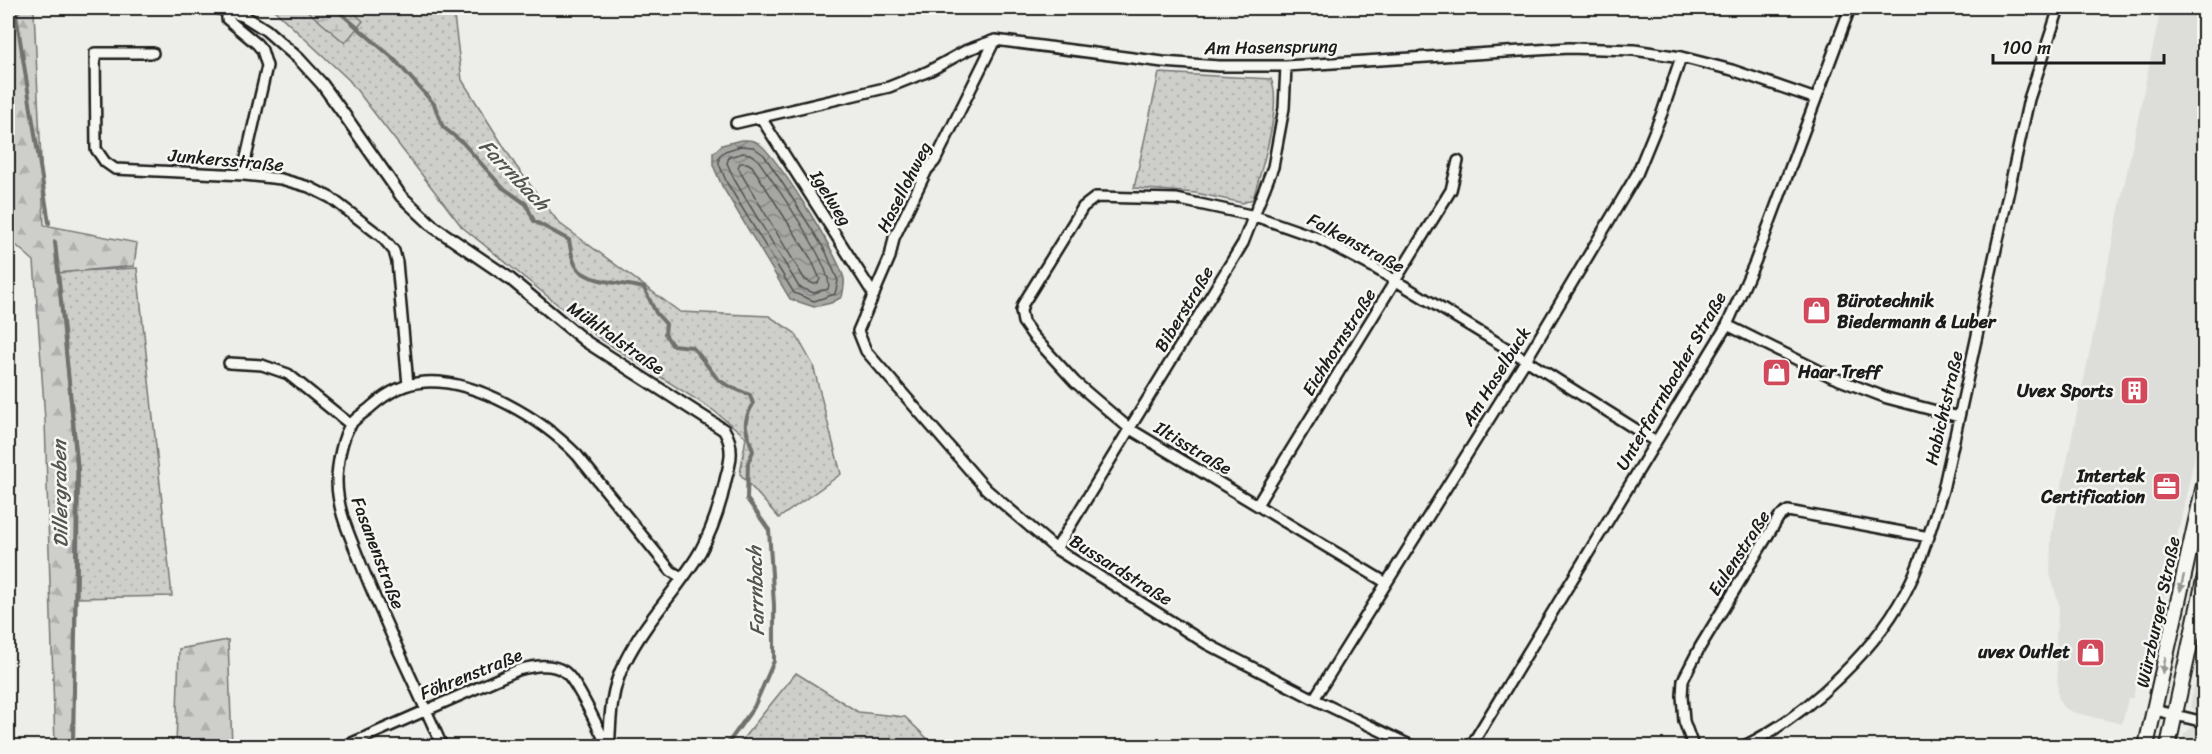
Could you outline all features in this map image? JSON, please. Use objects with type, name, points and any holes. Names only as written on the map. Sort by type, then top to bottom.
[{"type":"main road","name":"Würzburger Straße","points":[[2146,747],[2205,485]]},
{"type":"main road","points":[[2168,747],[2205,580]]},
{"type":"street","name":"Unterfarrnbacher Straße","points":[[1471,747],[1727,325],[1755,262],[1850,8]]},
{"type":"street","name":"Habichtstraße","points":[[1744,747],[1807,706],[1851,666],[1882,628],[1910,582],[1929,537],[1943,490],[2029,99],[2059,8]]},
{"type":"street","points":[[223,9],[227,19],[262,50],[267,66],[244,175]]},
{"type":"street","name":"Mühltalstraße","points":[[223,9],[244,16],[266,30],[299,59],[322,84],[401,196],[434,227],[509,278],[585,341],[724,430],[729,438],[732,457],[711,528],[700,552],[638,638],[618,676],[611,707],[609,747]]},
{"type":"street","name":"Am Hasensprung","points":[[736,123],[889,87],[929,71],[966,50],[995,40],[1163,62],[1219,66],[1286,66],[1569,48],[1634,50],[1681,57],[1732,70],[1816,99]]},
{"type":"street","name":"Hasellohweg","points":[[866,351],[858,331],[904,218],[995,40]]},
{"type":"street","name":"Junkersstraße","points":[[153,52],[95,53],[95,140],[99,156],[110,167],[123,171],[244,175],[280,179],[309,187],[331,198],[389,243],[397,262],[408,385]]},
{"type":"street","name":"Am Haselbuck","points":[[1314,699],[1385,582],[1526,360],[1637,174],[1662,113],[1681,57]]},
{"type":"street","name":"Biberstraße","points":[[1056,549],[1243,243],[1273,167],[1284,108],[1286,66]]},
{"type":"street","name":"Igelweg","points":[[761,118],[874,295]]},
{"type":"street","name":"Eichhornstraße","points":[[1257,505],[1451,190],[1458,161]]},
{"type":"street","name":"Falkenstraße","points":[[1023,304],[1083,207],[1096,197],[1176,199],[1255,216],[1318,238],[1526,360],[1656,442]]},
{"type":"street","name":"Iltisstraße","points":[[1023,304],[1021,311],[1023,322],[1033,336],[1075,382],[1130,429],[1385,582]]},
{"type":"street","points":[[1727,325],[1832,377],[1887,398],[1959,417]]},
{"type":"street","name":"Bussardstraße","points":[[866,351],[986,489],[1056,549],[1207,644],[1412,747]]},
{"type":"street","points":[[229,363],[262,365],[288,374],[351,425]]},
{"type":"street","name":"Fasanenstraße","points":[[442,747],[375,598],[338,501],[337,480],[340,455],[351,425],[381,398],[408,385],[449,383],[465,387],[502,403],[545,426],[577,454],[671,571],[682,578]]},
{"type":"street","name":"Eulenstraße","points":[[1693,747],[1683,721],[1683,680],[1700,646],[1779,517],[1788,511],[1929,537]]},
{"type":"street","name":"Föhrenstraße","points":[[345,747],[518,670],[532,666],[554,667],[565,672],[577,686],[609,747]]},
{"type":"street","points":[[2155,710],[2205,722]]},
{"type":"shaded area","points":[[2161,8],[2204,8],[2204,414],[2146,679],[2136,684],[2133,698],[2128,698],[2122,724],[2072,712],[2062,706],[2058,696],[2056,634],[2059,605],[2050,574],[2051,538]]},
{"type":"shaded area","points":[[2204,643],[2204,714],[2195,711],[2191,706],[2191,701]]},
{"type":"shaded area","points":[[2193,726],[2204,728],[2204,746],[2181,746],[2184,734]]},
{"type":"green space","points":[[272,8],[453,8],[462,80],[516,166],[559,223],[680,312],[769,316],[795,333],[813,365],[841,474],[779,518],[740,474],[746,437],[713,410],[599,338],[462,227],[349,80]]},
{"type":"green space","points":[[304,8],[349,8],[363,21],[345,43]]},
{"type":"green space","points":[[21,9],[34,11],[44,225],[137,243],[134,266],[58,273],[76,470],[72,746],[55,746],[45,420],[34,261],[8,241],[8,31]]},
{"type":"green space","points":[[1159,73],[1271,79],[1274,90],[1273,121],[1253,199],[1243,203],[1196,193],[1134,188]]},
{"type":"green space","points":[[137,268],[172,596],[78,598],[79,469],[58,272]]},
{"type":"green space","points":[[228,640],[232,746],[176,746],[179,649]]},
{"type":"green space","points":[[796,673],[858,712],[905,717],[935,746],[737,746]]},
{"type":"water","points":[[741,140],[756,142],[767,152],[806,207],[840,267],[844,281],[842,297],[831,303],[814,307],[790,299],[722,186],[713,165],[713,153],[722,145]]},
{"type":"waterway","name":"Dillergraben","points":[[15,8],[49,223]]},
{"type":"waterway","name":"Farrnbach","points":[[323,8],[337,10],[394,59],[434,104],[443,127],[463,143],[502,187],[526,204],[534,221],[569,240],[574,261],[580,271],[593,278],[644,288],[656,313],[666,324],[665,334],[672,345],[692,347],[719,380],[750,395],[753,404],[747,417],[746,427],[753,451],[748,463],[747,499],[769,530],[774,605],[774,661],[754,707],[726,746]]},
{"type":"waterway","name":"Dillergraben","points":[[55,242],[78,471],[73,746]]},
{"type":"place","name":"Bürotechnik Biedermann & Luber","points":[[1816,311]]},
{"type":"place","name":"Haar Treff","points":[[1777,372]]},
{"type":"place","name":"Uvex Sports","points":[[2134,391]]},
{"type":"place","name":"Intertek Certification","points":[[2166,486]]},
{"type":"place","name":"uvex Outlet","points":[[2091,652]]}]
